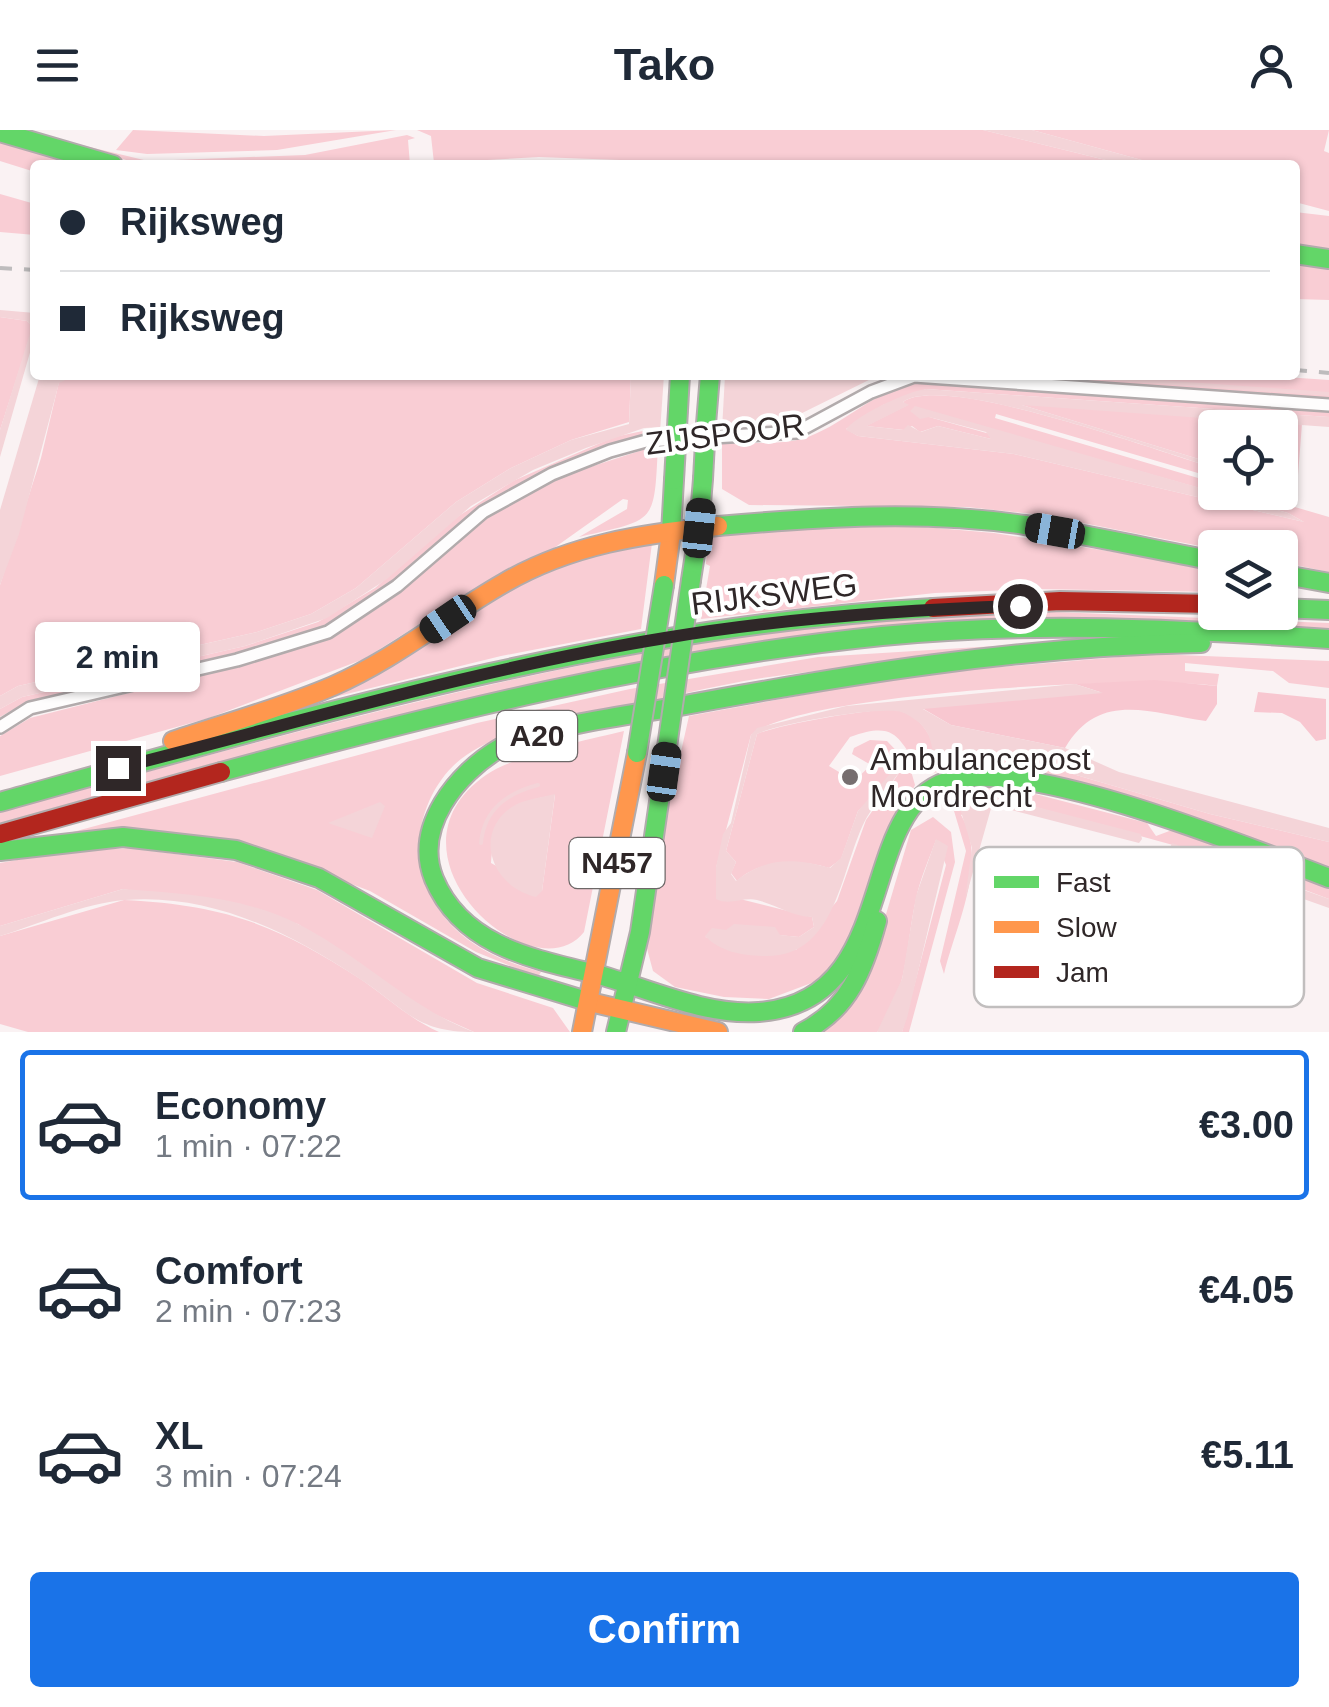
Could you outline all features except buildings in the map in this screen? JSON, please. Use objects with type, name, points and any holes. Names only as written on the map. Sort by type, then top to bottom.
[{"type":"main road","points":[[0,132],[96,160]]},
{"type":"main road","points":[[1300,255],[1329,260]]},
{"type":"main road","name":"N457","points":[[582,1032],[637,753],[664,585],[680,380]]},
{"type":"main road","name":"N457","points":[[616,1032],[668,747],[699,528],[710,380]]},
{"type":"main road","points":[[670,533],[816,517],[915,517],[1022,525],[1198,559]]},
{"type":"main road","name":"A20","points":[[118,768],[140,751],[332,686],[394,654],[505,582],[564,554],[602,540],[670,533]]},
{"type":"main road","points":[[1298,577],[1329,583]]},
{"type":"main road","name":"RIJKSWEG","points":[[0,802],[461,680],[664,638],[879,610],[1198,603]]},
{"type":"main road","points":[[1298,609],[1329,610]]},
{"type":"main road","name":"RIJKSWEG","points":[[0,834],[470,709],[672,665],[883,636],[1037,628],[1329,638]]},
{"type":"main road","name":"A20","points":[[596,974],[524,958],[498,946],[472,930],[438,889],[430,841],[440,802],[473,763],[504,746],[718,697],[927,662],[1098,645],[1248,644],[1272,634]]},
{"type":"main road","points":[[596,974],[756,1012],[808,1002],[850,960],[912,810],[930,791],[952,779],[988,774],[1031,782],[1241,847]]},
{"type":"main road","points":[[0,852],[123,837],[236,850],[319,878],[478,968],[590,1002],[718,1032]]},
{"type":"main road","points":[[803,1032],[836,1011],[857,986],[897,840]]},
{"type":"main road","points":[[1304,869],[1329,878]]},
{"type":"street","name":"ZIJSPOOR","points":[[0,727],[30,708],[238,660],[328,632],[397,586],[483,512],[552,474],[646,441],[797,432],[871,392],[903,380]]},
{"type":"street","name":"ZIJSPOOR","points":[[973,380],[1329,404]]},
{"type":"shaded area","points":[[19,130],[144,160],[126,160]]},
{"type":"shaded area","points":[[133,130],[264,136],[396,130],[277,150],[147,154],[116,150]]},
{"type":"shaded area","points":[[417,130],[983,130],[1106,160],[539,157],[434,160],[431,136]]},
{"type":"shaded area","points":[[983,130],[1032,130],[1142,160],[1106,160]]},
{"type":"shaded area","points":[[1032,130],[1329,130],[1324,151],[1329,153],[1329,211],[1300,203],[1300,160],[1142,160]]},
{"type":"shaded area","points":[[407,135],[415,138],[408,140],[410,160],[174,160],[305,155]]},
{"type":"shaded area","points":[[0,140],[70,160],[30,160],[30,170],[0,161]]},
{"type":"shaded area","points":[[0,194],[30,203],[30,235],[0,232]]},
{"type":"shaded area","points":[[1300,213],[1329,216],[1329,251],[1300,246]]},
{"type":"shaded area","points":[[1300,263],[1329,269],[1329,300],[1300,299]]},
{"type":"shaded area","points":[[0,310],[30,313],[30,325],[27,321],[0,317]]},
{"type":"shaded area","points":[[0,317],[27,321],[30,336],[0,430]]},
{"type":"shaded area","points":[[30,333],[30,352],[0,457],[0,430]]},
{"type":"shaded area","points":[[1300,378],[1329,380],[1329,399],[1042,380]]},
{"type":"shaded area","points":[[39,380],[65,380],[59,383],[19,534],[0,585],[0,510]]},
{"type":"shaded area","points":[[631,380],[629,422],[571,440],[511,468],[456,502],[356,588],[311,614],[257,632],[18,686],[0,696],[0,585],[41,458],[59,382]]},
{"type":"shaded area","points":[[631,380],[869,380],[786,421],[644,428],[586,448],[533,470],[471,506],[387,579],[327,618],[245,646],[22,697],[0,709],[0,696],[18,686],[257,632],[311,614],[356,588],[456,502],[511,468],[571,440],[629,424]]},
{"type":"shaded area","points":[[920,383],[1329,409],[1329,417],[1298,415],[1298,410],[1228,410],[926,389],[883,405],[846,429],[858,436],[1014,454],[1198,497],[1198,510],[1253,510],[1304,522],[1277,510],[1298,508],[1329,517],[1329,572],[1298,566],[1298,530],[1198,530],[1198,546],[1042,515],[967,507],[749,505],[722,489],[722,443],[777,443],[808,437],[903,387]]},
{"type":"shaded area","points":[[926,389],[1228,410],[1198,410],[1198,418],[1022,405],[1198,459],[1198,463],[1053,418],[961,397],[926,396],[903,402],[909,405],[867,426],[903,430],[908,425],[921,432],[938,426],[991,439],[986,432],[929,417],[920,419],[910,411],[915,406],[1198,487],[1198,497],[1014,454],[858,436],[846,430],[859,418]]},
{"type":"shaded area","points":[[926,396],[962,397],[1054,418],[1198,463],[1198,473],[996,414],[995,418],[1198,478],[1198,488],[962,421],[929,417],[990,434],[991,439],[938,426],[920,432],[912,426],[904,430],[866,426],[906,405],[903,402]]},
{"type":"shaded area","points":[[1022,405],[1198,416],[1198,459]]},
{"type":"shaded area","points":[[1298,415],[1329,417],[1329,427],[1298,425]]},
{"type":"shaded area","points":[[1298,424],[1302,424],[1298,475]]},
{"type":"shaded area","points":[[662,427],[661,435],[592,452],[515,486],[474,512],[393,583],[347,615],[298,638],[25,703],[0,717],[0,709],[22,697],[245,646],[318,622],[375,588],[454,519],[513,481],[614,437]]},
{"type":"shaded area","points":[[658,445],[652,505],[637,521],[579,537],[627,509],[628,500],[623,499],[554,548],[494,577],[364,659],[209,718],[0,776],[0,736],[30,718],[275,656],[327,637],[380,607],[490,513],[550,480]]},
{"type":"shaded area","points":[[1253,510],[1278,510],[1304,522]]},
{"type":"shaded area","points":[[790,527],[925,527],[994,533],[1198,565],[1198,592],[1036,589],[935,593],[701,619],[710,566],[706,564],[708,535]]},
{"type":"shaded area","points":[[631,541],[652,543],[641,629],[501,656],[294,707],[542,570]]},
{"type":"shaded area","points":[[1055,612],[1198,618],[1198,622],[823,633],[0,825],[0,812],[348,719],[523,677],[744,636],[922,618]]},
{"type":"shaded area","points":[[1298,622],[1329,623],[1329,630],[1298,628]]},
{"type":"shaded area","points":[[1011,645],[717,686],[530,728],[494,740],[461,759],[439,782],[425,812],[419,844],[423,876],[441,913],[468,940],[502,959],[541,972],[538,977],[476,952],[370,891],[309,868],[58,836],[477,723],[630,689],[818,657]]},
{"type":"shaded area","points":[[1155,654],[1329,661],[1329,688],[1289,683],[1273,671],[1185,663],[1185,671],[1219,674],[1217,686],[1120,683],[975,690],[834,708],[782,720],[751,735],[716,868],[740,899],[812,917],[814,927],[799,937],[726,930],[705,937],[796,950],[837,901],[866,820],[899,773],[858,811],[841,859],[829,868],[781,863],[757,868],[737,881],[731,873],[736,862],[726,851],[757,734],[869,711],[896,710],[919,722],[930,736],[936,761],[972,752],[1011,756],[1210,814],[1329,842],[1329,870],[1304,862],[1304,847],[1256,847],[1010,769],[968,767],[932,773],[892,734],[869,731],[850,737],[829,766],[854,781],[871,765],[852,754],[854,748],[870,740],[887,741],[909,764],[915,785],[891,831],[839,965],[822,979],[769,999],[724,997],[675,987],[653,971],[646,945],[663,832],[689,716],[918,674]]},
{"type":"shaded area","points":[[1154,680],[1217,686],[1217,704],[1206,721],[1146,711],[1110,712],[1079,730],[1065,748],[951,725],[922,708],[1100,692],[1075,684]]},
{"type":"shaded area","points":[[1075,684],[1103,693],[923,709],[951,725],[1065,748],[1119,772],[1329,828],[1329,842],[1210,814],[1011,756],[972,752],[936,761],[925,729],[904,713],[877,711],[831,716],[757,734],[726,851],[736,862],[731,874],[736,881],[758,867],[781,862],[830,868],[841,858],[858,811],[895,768],[899,772],[867,817],[822,926],[807,943],[788,953],[762,956],[732,952],[705,936],[712,928],[726,930],[734,924],[775,927],[780,935],[799,937],[814,927],[812,917],[757,900],[716,899],[716,867],[723,834],[731,823],[751,735],[757,728],[846,706]]},
{"type":"shaded area","points":[[1258,692],[1326,699],[1326,739],[1316,741],[1300,722],[1282,713],[1254,712]]},
{"type":"shaded area","points":[[624,731],[584,932],[560,947],[531,946],[501,932],[473,908],[453,877],[446,842],[455,807],[498,768],[572,743]],"holes":[[[555,795],[542,891],[491,863],[493,847],[501,822],[515,807]]]},
{"type":"shaded area","points":[[997,784],[1147,823],[1156,836],[1172,830],[1221,847],[1180,847],[995,796],[961,815],[969,833],[971,874],[944,974],[940,961],[966,851],[951,801],[966,786]]},
{"type":"shaded area","points":[[555,794],[542,891],[536,897],[506,881],[492,855],[491,840],[503,814],[517,804]]},
{"type":"shaded area","points":[[995,796],[1141,834],[1142,839],[1139,843],[992,805],[980,847],[974,847],[974,868],[965,900],[972,848],[959,805]]},
{"type":"shaded area","points":[[380,802],[385,806],[372,838],[328,823]]},
{"type":"shaded area","points":[[933,817],[951,832],[955,862],[909,1032],[902,1032],[946,865],[936,840],[918,892],[900,985],[887,1018],[877,1032],[818,1032],[876,948],[911,830]]},
{"type":"shaded area","points":[[936,839],[948,846],[907,1018],[902,1032],[877,1032],[902,979],[916,896]]},
{"type":"shaded area","points":[[129,848],[237,862],[317,890],[477,983],[553,1008],[570,1032],[474,1032],[423,1009],[298,924],[123,889],[0,926],[0,863],[62,852]]},
{"type":"shaded area","points":[[1304,876],[1329,885],[1329,899],[1304,890]]},
{"type":"shaded area","points":[[123,889],[211,898],[276,914],[319,936],[427,1009],[474,1032],[424,1023],[306,946],[249,920],[189,903],[157,899],[109,902],[0,936],[0,926]]},
{"type":"shaded area","points":[[1304,890],[1329,899],[1329,908],[1304,899]]},
{"type":"shaded area","points":[[124,900],[222,913],[276,932],[332,961],[439,1032],[28,1032],[0,1024],[0,936]]},
{"type":"pier","points":[[664,380],[725,380],[722,430],[660,432]]},
{"type":"waterway","points":[[1132,380],[1329,394]]},
{"type":"waterway","points":[[481,843],[487,821],[499,804],[538,785]]},
{"type":"railway","points":[[0,268],[30,270]]},
{"type":"railway","points":[[1300,370],[1329,373]]},
{"type":"traffic: fast","points":[[0,132],[96,160]]},
{"type":"traffic: fast","points":[[1300,255],[1329,259]]},
{"type":"traffic: fast","points":[[674,480],[680,380]]},
{"type":"traffic: fast","points":[[706,424],[710,380]]},
{"type":"traffic: fast","points":[[703,479],[706,424]]},
{"type":"traffic: fast","points":[[699,528],[703,479]]},
{"type":"traffic: fast","points":[[671,533],[674,480]]},
{"type":"traffic: fast","points":[[718,526],[910,516],[987,520],[1198,558]]},
{"type":"traffic: fast","points":[[691,580],[699,528]]},
{"type":"traffic: fast","points":[[1298,577],[1329,583]]},
{"type":"traffic: fast","points":[[667,747],[691,580]]},
{"type":"traffic: fast","points":[[637,753],[664,585]]},
{"type":"traffic: fast","points":[[0,802],[345,708],[579,654],[814,618],[933,608]]},
{"type":"traffic: fast","points":[[1298,609],[1329,610]]},
{"type":"traffic: fast","points":[[221,772],[548,690],[798,646],[938,631],[1049,628],[1329,639]]},
{"type":"traffic: fast","points":[[596,974],[524,955],[481,935],[446,902],[434,879],[429,840],[443,803],[469,772],[500,748],[535,734],[582,723],[867,674],[1000,656],[1201,643]]},
{"type":"traffic: fast","points":[[616,1032],[640,932],[667,747]]},
{"type":"traffic: fast","points":[[596,974],[718,1010],[759,1012],[806,1000],[837,974],[859,939],[902,823],[923,795],[956,779],[993,777],[1089,794],[1247,847]]},
{"type":"traffic: fast","points":[[0,851],[123,837],[236,850],[319,878],[478,968],[590,1002]]},
{"type":"traffic: fast","points":[[1304,869],[1329,878]]},
{"type":"traffic: fast","points":[[803,1032],[832,1012],[852,986],[877,921]]},
{"type":"traffic: slow","points":[[173,741],[333,686],[399,650],[504,583],[555,559],[635,537],[718,526]]},
{"type":"traffic: slow","points":[[664,585],[671,533]]},
{"type":"traffic: slow","points":[[582,1032],[637,753]]},
{"type":"traffic: slow","points":[[590,1002],[718,1032]]},
{"type":"traffic: jam","points":[[933,608],[1060,601],[1198,604]]},
{"type":"traffic: jam","points":[[0,834],[221,772]]},
{"type":"place","name":"Ambulancepost Moordrecht","points":[[850,777]]},
{"type":"route","points":[[118,768],[461,680],[664,638],[879,610],[1020,606]]}]
